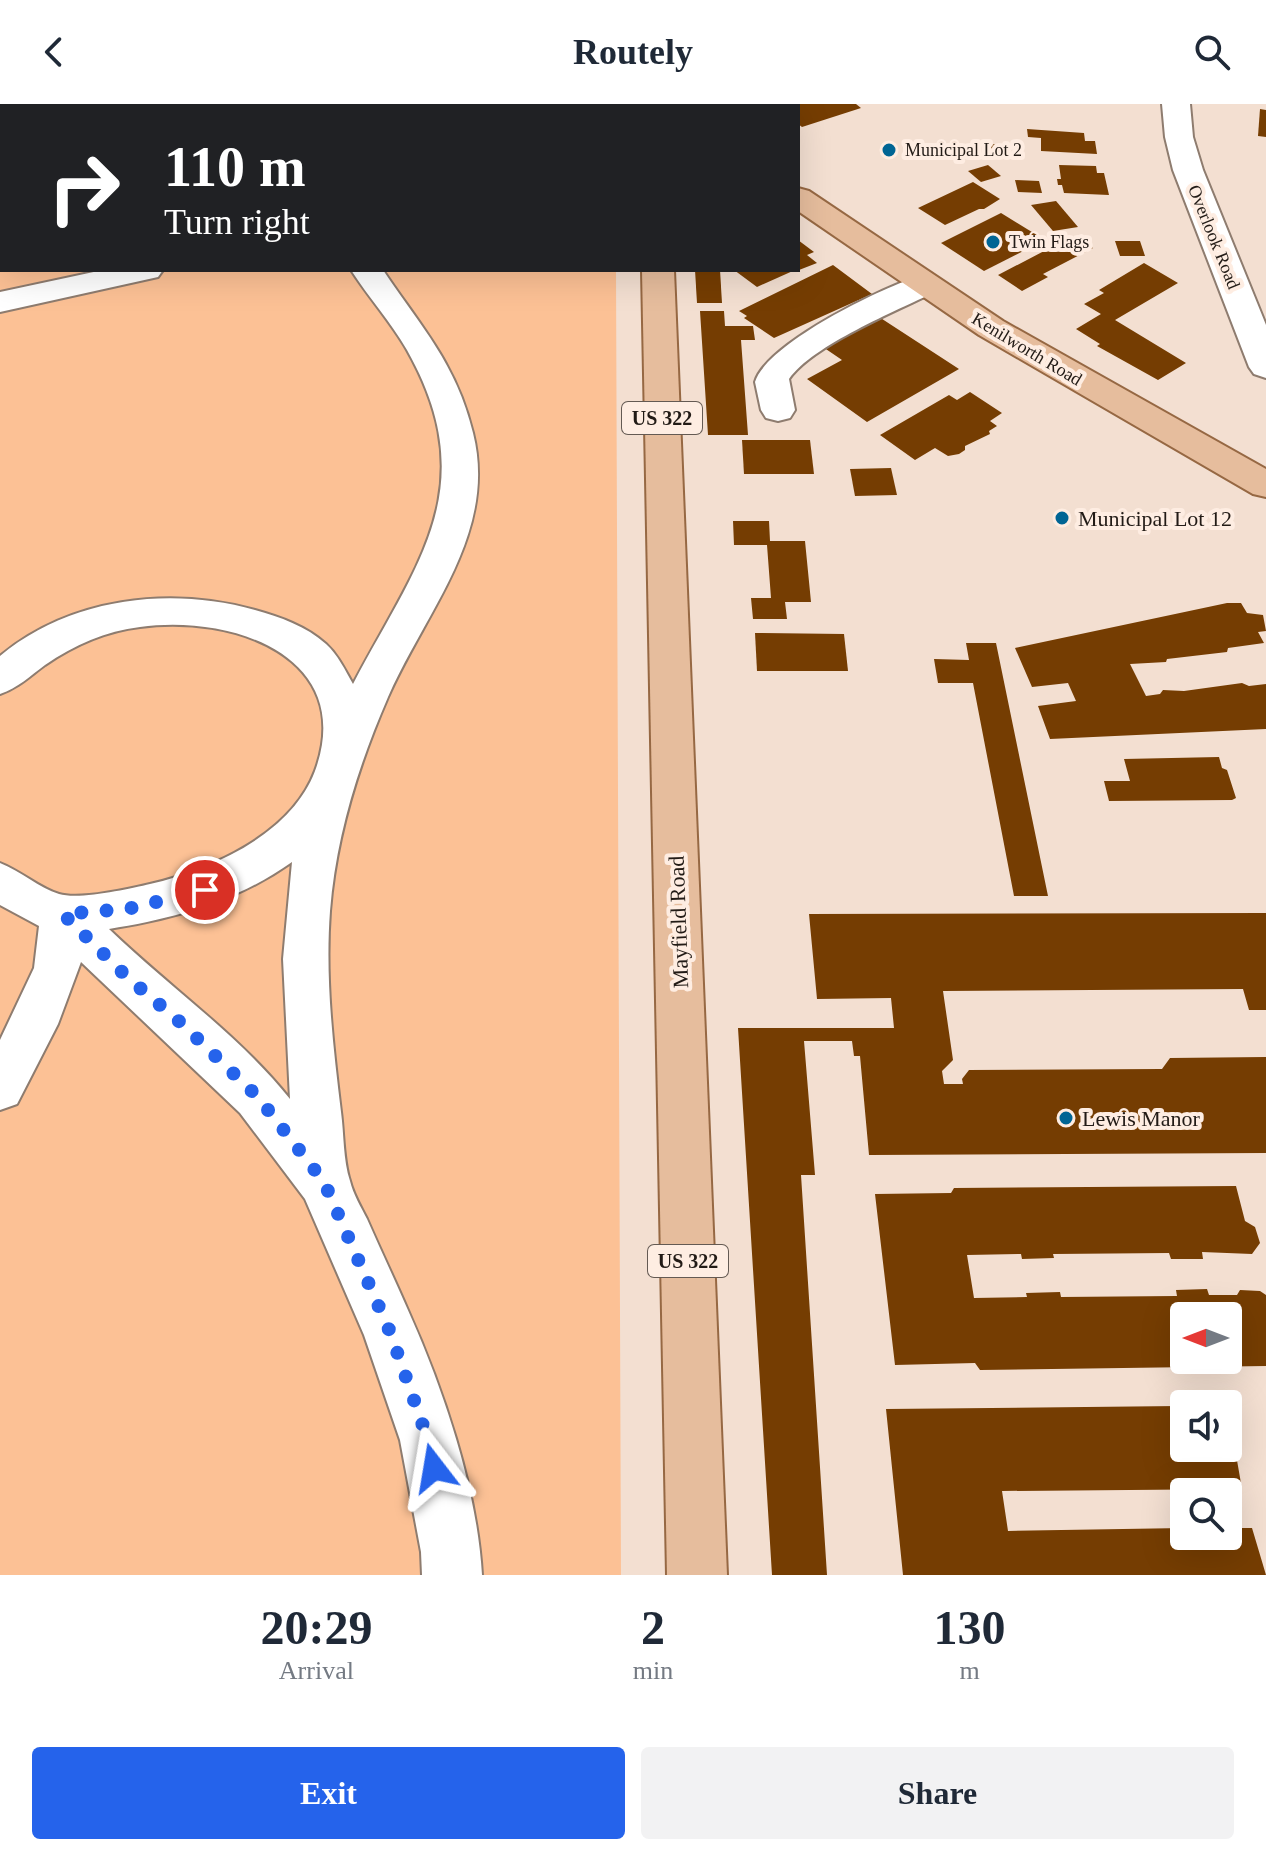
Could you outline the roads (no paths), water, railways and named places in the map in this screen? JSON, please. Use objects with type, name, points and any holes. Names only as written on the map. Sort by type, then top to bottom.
[{"type":"main road","name":"Kenilworth Road","points":[[800,198],[924,285],[1073,378],[1266,485]]},
{"type":"main road","name":"Mayfield Road","points":[[658,272],[697,1575]]},
{"type":"street","name":"Overlook Road","points":[[1176,104],[1179,137],[1188,170],[1266,365]]},
{"type":"street","points":[[0,302],[138,272]]},
{"type":"street","points":[[0,882],[43,908],[63,914],[127,909],[205,890],[246,870],[288,842],[304,825],[331,783],[380,671],[418,609],[436,571],[460,500],[460,456],[437,378],[424,350],[368,272]]},
{"type":"street","points":[[778,410],[772,380],[779,366],[818,340],[924,285]]},
{"type":"street","points":[[0,679],[24,658],[72,630],[117,617],[160,611],[187,611],[251,620],[272,629],[312,655],[327,672],[337,691],[344,730],[315,850],[309,892],[307,1005],[324,1182]]},
{"type":"street","points":[[0,1088],[34,1024],[57,968],[63,914]]},
{"type":"street","points":[[63,914],[258,1097],[324,1182],[390,1332],[428,1440],[451,1552],[452,1575]]},
{"type":"place","name":"Municipal Lot 2","points":[[889,150]]},
{"type":"place","name":"Twin Flags","points":[[993,242]]},
{"type":"place","name":"Municipal Lot 12","points":[[1062,518]]},
{"type":"place","name":"Lewis Manor","points":[[1066,1118]]}]
